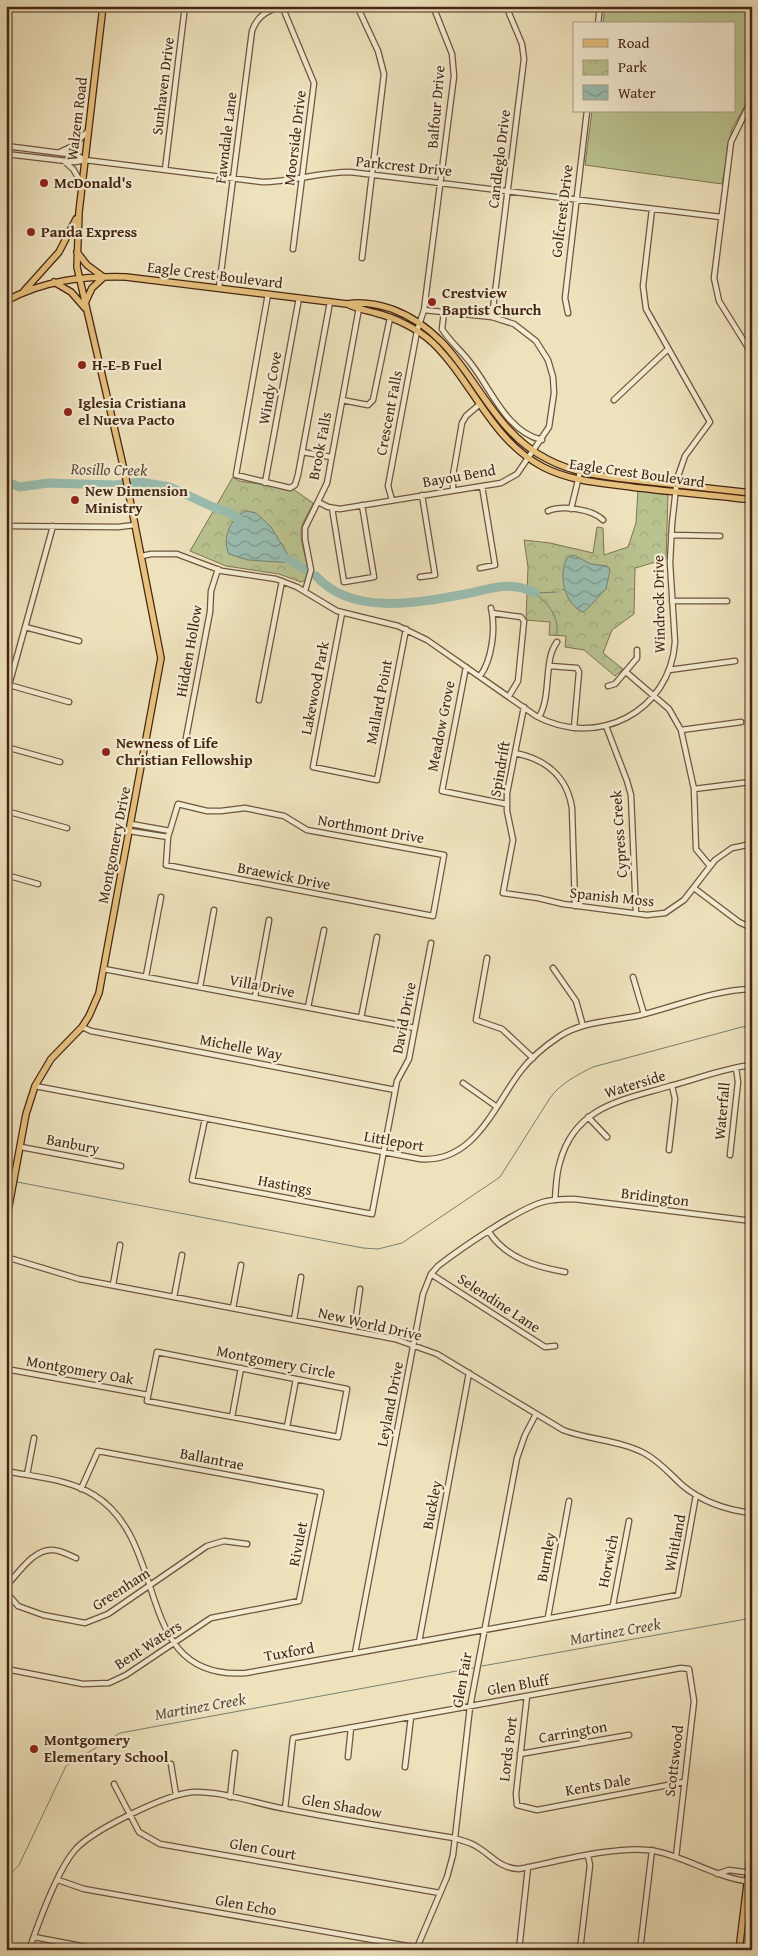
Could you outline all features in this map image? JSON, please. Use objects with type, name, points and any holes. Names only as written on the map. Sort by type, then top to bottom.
[{"type":"main road","name":"Walzem Road","points":[[79,278],[76,251],[79,212],[103,6]]},
{"type":"main road","points":[[24,291],[59,252],[79,212]]},
{"type":"main road","points":[[54,282],[71,292],[86,306],[92,288],[103,276],[87,265],[76,251]]},
{"type":"main road","name":"Eagle Crest Boulevard","points":[[79,278],[103,276],[348,304],[360,301],[389,308],[420,323],[451,350],[505,426],[534,452],[561,466],[580,472],[677,485],[750,492]]},
{"type":"main road","points":[[6,301],[24,291],[54,282],[79,278]]},
{"type":"main road","name":"Montgomery Drive","points":[[6,1222],[26,1114],[35,1086],[52,1059],[82,1028],[99,993],[161,658],[125,474],[79,278]]},
{"type":"main road","name":"Eagle Crest Boulevard","points":[[348,304],[359,310],[390,318],[417,330],[446,357],[508,441],[530,458],[554,472],[578,480],[676,493],[752,500]]},
{"type":"main road","points":[[737,498],[752,505]]},
{"type":"main road","points":[[739,1950],[749,1882],[752,1843]]},
{"type":"street","name":"Sunhaven Drive","points":[[165,170],[185,6]]},
{"type":"street","name":"Moorside Drive","points":[[281,6],[314,83],[294,249]]},
{"type":"street","name":"Fawndale Lane","points":[[220,288],[252,31],[257,19],[264,13],[281,6]]},
{"type":"street","points":[[357,6],[378,51],[384,74],[362,258]]},
{"type":"street","name":"Balfour Drive","points":[[417,330],[424,310],[454,67],[450,48],[433,6]]},
{"type":"street","name":"Candleglo Drive","points":[[492,317],[524,59],[522,44],[506,6]]},
{"type":"street","points":[[598,22],[600,6]]},
{"type":"street","points":[[752,90],[748,106],[731,142],[714,270],[715,290],[728,319],[752,354]]},
{"type":"street","name":"Golfcrest Drive","points":[[568,313],[565,298],[587,112]]},
{"type":"street","points":[[58,152],[74,146],[89,130]]},
{"type":"street","name":"Parkcrest Drive","points":[[6,146],[76,155],[85,160]]},
{"type":"street","name":"Parkcrest Drive","points":[[6,154],[76,162],[85,160],[277,182],[344,172],[441,182],[721,217]]},
{"type":"street","points":[[63,160],[73,169],[82,186]]},
{"type":"street","name":"Windrock Drive","points":[[142,556],[177,554],[218,569],[282,581],[305,591],[342,613],[406,629],[427,640],[539,717],[554,724],[574,728],[606,726],[635,713],[654,695],[669,670],[674,642],[671,535],[677,485],[684,456],[710,422],[667,350],[648,314],[643,297],[643,277],[652,209]]},
{"type":"street","points":[[268,294],[236,472],[240,478],[290,488],[295,485],[330,302]]},
{"type":"street","name":"Windy Cove","points":[[265,483],[299,298]]},
{"type":"street","name":"Brook Falls","points":[[305,591],[311,570],[305,539],[305,528],[327,483],[360,301]]},
{"type":"street","name":"Bayou Bend","points":[[318,502],[332,508],[362,505],[482,486],[512,478],[530,458],[542,440],[549,427],[554,394],[553,377],[548,360],[536,341],[522,328],[492,317],[424,310]]},
{"type":"street","points":[[444,312],[442,329],[473,366],[507,416],[526,435],[542,440]]},
{"type":"street","points":[[342,400],[368,405],[373,400],[390,318]]},
{"type":"street","name":"Crescent Falls","points":[[392,500],[388,486],[417,330]]},
{"type":"street","points":[[614,400],[667,350]]},
{"type":"street","points":[[453,490],[453,474],[462,423],[466,416],[480,404]]},
{"type":"street","points":[[302,452],[331,458]]},
{"type":"street","points":[[571,509],[580,472]]},
{"type":"street","points":[[480,568],[495,566],[482,486]]},
{"type":"street","points":[[420,577],[435,575],[422,495]]},
{"type":"street","points":[[332,508],[344,582],[374,578],[362,505]]},
{"type":"street","points":[[548,511],[555,508],[571,509],[598,515],[603,520]]},
{"type":"street","points":[[6,526],[104,527],[135,525]]},
{"type":"street","points":[[6,696],[53,526]]},
{"type":"street","points":[[671,535],[720,536]]},
{"type":"street","name":"Hidden Hollow","points":[[186,738],[210,612],[212,591],[218,569]]},
{"type":"street","points":[[259,700],[282,581]]},
{"type":"street","points":[[672,601],[727,601]]},
{"type":"street","name":"Meadow Grove","points":[[480,676],[488,665],[492,610],[521,616],[524,621],[518,681],[509,696]]},
{"type":"street","name":"Lakewood Park","points":[[342,613],[313,767],[377,780]]},
{"type":"street","points":[[25,627],[78,641]]},
{"type":"street","name":"Mallard Point","points":[[377,780],[406,629]]},
{"type":"street","points":[[539,717],[547,699],[552,653],[557,642]]},
{"type":"street","points":[[608,686],[615,684],[626,672],[637,658],[637,650]]},
{"type":"street","points":[[669,670],[735,661]]},
{"type":"street","name":"Meadow Grove","points":[[466,666],[442,790],[506,804]]},
{"type":"street","points":[[550,666],[577,668],[580,672],[574,728]]},
{"type":"street","points":[[626,672],[669,709],[681,730],[694,789],[696,849],[710,866]]},
{"type":"street","points":[[9,685],[69,702]]},
{"type":"street","name":"Spindrift","points":[[503,893],[513,840],[506,804],[524,707]]},
{"type":"street","points":[[681,730],[741,722]]},
{"type":"street","name":"Cypress Creek","points":[[606,726],[631,795],[636,913]]},
{"type":"street","points":[[6,748],[60,762]]},
{"type":"street","points":[[515,753],[535,758],[546,764],[560,778],[569,795],[572,808],[575,906]]},
{"type":"street","points":[[694,789],[750,782]]},
{"type":"street","name":"Northmont Drive","points":[[170,831],[178,804],[207,811],[245,808],[284,816],[307,830],[444,855],[433,916]]},
{"type":"street","points":[[6,811],[67,828]]},
{"type":"street","points":[[131,824],[170,831]]},
{"type":"street","points":[[130,831],[168,837]]},
{"type":"street","name":"Braewick Drive","points":[[170,831],[164,862],[168,866],[433,916]]},
{"type":"street","name":"Spanish Moss","points":[[503,893],[575,906],[636,913],[665,913],[681,904],[715,860],[732,848],[752,844]]},
{"type":"street","points":[[6,875],[38,884]]},
{"type":"street","points":[[694,888],[739,922],[752,928]]},
{"type":"street","points":[[146,976],[161,897]]},
{"type":"street","points":[[200,987],[214,910]]},
{"type":"street","points":[[256,997],[270,920]]},
{"type":"street","points":[[308,1008],[324,930]]},
{"type":"street","points":[[361,1018],[377,937]]},
{"type":"street","name":"David Drive","points":[[372,1214],[395,1090],[397,1081],[409,1058],[431,943]]},
{"type":"street","points":[[487,958],[476,1020],[502,1030],[532,1058]]},
{"type":"street","points":[[553,968],[576,1001],[583,1026]]},
{"type":"street","name":"Villa Drive","points":[[104,969],[415,1028]]},
{"type":"street","points":[[633,976],[644,1014]]},
{"type":"street","name":"Littleport","points":[[35,1086],[426,1160],[452,1154],[474,1139],[532,1058],[562,1035],[583,1026],[644,1014],[719,992],[752,989]]},
{"type":"street","name":"Michelle Way","points":[[82,1028],[395,1090]]},
{"type":"street","name":"Waterside","points":[[555,1200],[558,1169],[564,1149],[588,1117],[609,1104],[752,1065]]},
{"type":"street","name":"Waterfall","points":[[730,1155],[738,1082],[736,1068]]},
{"type":"street","points":[[463,1083],[497,1107]]},
{"type":"street","points":[[669,1150],[675,1099],[672,1086]]},
{"type":"street","points":[[588,1117],[607,1137]]},
{"type":"street","name":"Hastings","points":[[205,1119],[192,1180],[372,1214]]},
{"type":"street","name":"Banbury","points":[[20,1147],[121,1166]]},
{"type":"street","name":"Bridington","points":[[555,1200],[574,1200],[752,1221]]},
{"type":"street","name":"Leyland Drive","points":[[355,1653],[423,1294],[431,1274],[450,1256],[526,1209],[541,1202],[555,1200]]},
{"type":"street","points":[[489,1232],[496,1242],[529,1264],[565,1272]]},
{"type":"street","points":[[113,1285],[120,1245]]},
{"type":"street","points":[[174,1297],[182,1255]]},
{"type":"street","name":"New World Drive","points":[[6,1258],[79,1279],[354,1331],[414,1345],[437,1354],[536,1414],[573,1434],[623,1445],[644,1454],[661,1464],[696,1495],[723,1508],[752,1513]]},
{"type":"street","points":[[233,1308],[242,1265]]},
{"type":"street","name":"Selendine Lane","points":[[431,1274],[545,1347],[555,1346]]},
{"type":"street","points":[[294,1320],[301,1277]]},
{"type":"street","points":[[354,1331],[360,1288]]},
{"type":"street","name":"Montgomery Circle","points":[[156,1352],[296,1379],[347,1388],[338,1437],[147,1401],[156,1352]]},
{"type":"street","points":[[232,1417],[242,1368]]},
{"type":"street","name":"Montgomery Oak","points":[[6,1369],[148,1395]]},
{"type":"street","name":"Buckley","points":[[419,1642],[470,1374]]},
{"type":"street","points":[[287,1427],[296,1379]]},
{"type":"street","name":"Glen Fair","points":[[416,1949],[450,1865],[470,1707],[484,1629],[517,1458],[525,1434],[536,1414]]},
{"type":"street","points":[[26,1475],[34,1438]]},
{"type":"street","name":"Ballantrae","points":[[81,1489],[98,1451],[321,1492]]},
{"type":"street","name":"Tuxford","points":[[6,1471],[63,1482],[94,1494],[106,1504],[125,1524],[137,1545],[163,1624],[173,1644],[190,1662],[205,1668],[229,1673],[246,1673],[613,1605],[678,1595]]},
{"type":"street","name":"Rivulet","points":[[300,1601],[321,1492]]},
{"type":"street","name":"Whitland","points":[[678,1595],[696,1495]]},
{"type":"street","name":"Burnley","points":[[548,1617],[569,1502]]},
{"type":"street","name":"Horwich","points":[[613,1605],[629,1521]]},
{"type":"street","name":"Greenham","points":[[6,1592],[24,1610],[43,1616],[85,1622],[101,1618],[151,1586],[207,1546],[224,1541],[247,1544]]},
{"type":"street","points":[[6,1586],[36,1555],[46,1550],[57,1551],[76,1558]]},
{"type":"street","name":"Bent Waters","points":[[6,1669],[83,1684],[102,1684],[121,1678],[219,1616],[300,1601]]},
{"type":"street","name":"Glen Bluff","points":[[285,1809],[293,1738],[681,1668],[689,1669]]},
{"type":"street","name":"Scottswood","points":[[676,1857],[694,1701],[689,1669]]},
{"type":"street","name":"Lords Port","points":[[517,1805],[516,1794],[527,1696]]},
{"type":"street","points":[[405,1767],[411,1717]]},
{"type":"street","points":[[348,1757],[351,1728]]},
{"type":"street","name":"Carrington","points":[[520,1754],[629,1734]]},
{"type":"street","points":[[230,1797],[235,1753]]},
{"type":"street","points":[[171,1764],[176,1795]]},
{"type":"street","name":"Kents Dale","points":[[517,1805],[537,1810],[684,1782]]},
{"type":"street","name":"Glen Court","points":[[114,1784],[139,1832],[160,1844],[440,1893]]},
{"type":"street","name":"Glen Shadow","points":[[29,1950],[69,1857],[80,1844],[94,1834],[129,1816],[176,1795],[201,1792],[285,1809],[454,1838],[472,1844],[494,1861],[506,1867],[519,1869],[631,1849],[652,1850],[676,1857],[730,1880],[749,1882]]},
{"type":"street","points":[[640,1950],[652,1850]]},
{"type":"street","points":[[580,1950],[590,1866],[588,1856]]},
{"type":"street","points":[[519,1950],[528,1867]]},
{"type":"street","name":"Glen Shadow","points":[[717,1874],[730,1870],[750,1873]]},
{"type":"street","name":"Glen Echo","points":[[58,1880],[84,1889],[430,1950]]},
{"type":"street","points":[[34,1937],[102,1950]]},
{"type":"green space","points":[[605,6],[752,6],[752,63],[746,104],[732,129],[722,184],[585,165],[592,112],[736,112],[736,22],[603,22]]},
{"type":"green space","points":[[233,477],[239,481],[293,489],[313,503],[301,529],[302,545],[307,563],[306,580],[301,582],[279,574],[226,566],[190,551]]},
{"type":"green space","points":[[638,490],[668,495],[666,559],[635,568],[634,614],[612,630],[603,653],[623,669],[615,676],[584,650],[565,647],[566,636],[549,635],[550,622],[526,620],[528,567],[524,540],[550,543],[593,553],[597,527],[603,528],[604,555],[628,547],[636,523]]},
{"type":"water","points":[[246,511],[256,513],[271,527],[293,563],[248,560],[229,554],[226,542],[229,529],[236,518]]},
{"type":"water","points":[[573,555],[591,564],[607,566],[610,570],[606,589],[583,612],[571,603],[564,588],[564,565],[567,558]]},
{"type":"waterway","name":"Rosillo Creek","points":[[6,482],[20,487],[48,483],[115,485],[140,482],[170,487],[230,513],[245,524]]},
{"type":"waterway","name":"Rosillo Creek","points":[[284,557],[307,571]]},
{"type":"waterway","name":"Rosillo Creek","points":[[316,576],[331,589],[348,597],[366,602],[406,603],[427,601],[509,586],[526,589],[535,593]]},
{"type":"waterway","name":"Rosillo Creek","points":[[536,593],[557,592]]},
{"type":"waterway","points":[[535,593],[552,611],[556,621],[557,633]]},
{"type":"waterway","points":[[17,1182],[363,1248],[378,1249],[402,1243],[500,1177],[550,1098],[559,1088],[575,1076],[593,1067],[742,1027],[752,1026]]},
{"type":"waterway","points":[[6,1180],[11,1181]]},
{"type":"waterway","name":"Martinez Creek","points":[[482,1666],[752,1618]]},
{"type":"waterway","name":"Martinez Creek","points":[[6,1879],[19,1865],[66,1766],[120,1733],[473,1668]]},
{"type":"place","name":"McDonald's","points":[[44,183]]},
{"type":"place","name":"Panda Express","points":[[31,232]]},
{"type":"place","name":"Crestview Baptist Church","points":[[432,302]]},
{"type":"place","name":"H-E-B Fuel","points":[[82,365]]},
{"type":"place","name":"Iglesia Cristiana el Nueva Pacto","points":[[68,412]]},
{"type":"place","name":"New Dimension Ministry","points":[[75,500]]},
{"type":"place","name":"Newness of Life Christian Fellowship","points":[[106,752]]},
{"type":"place","name":"Montgomery Elementary School","points":[[34,1749]]}]
